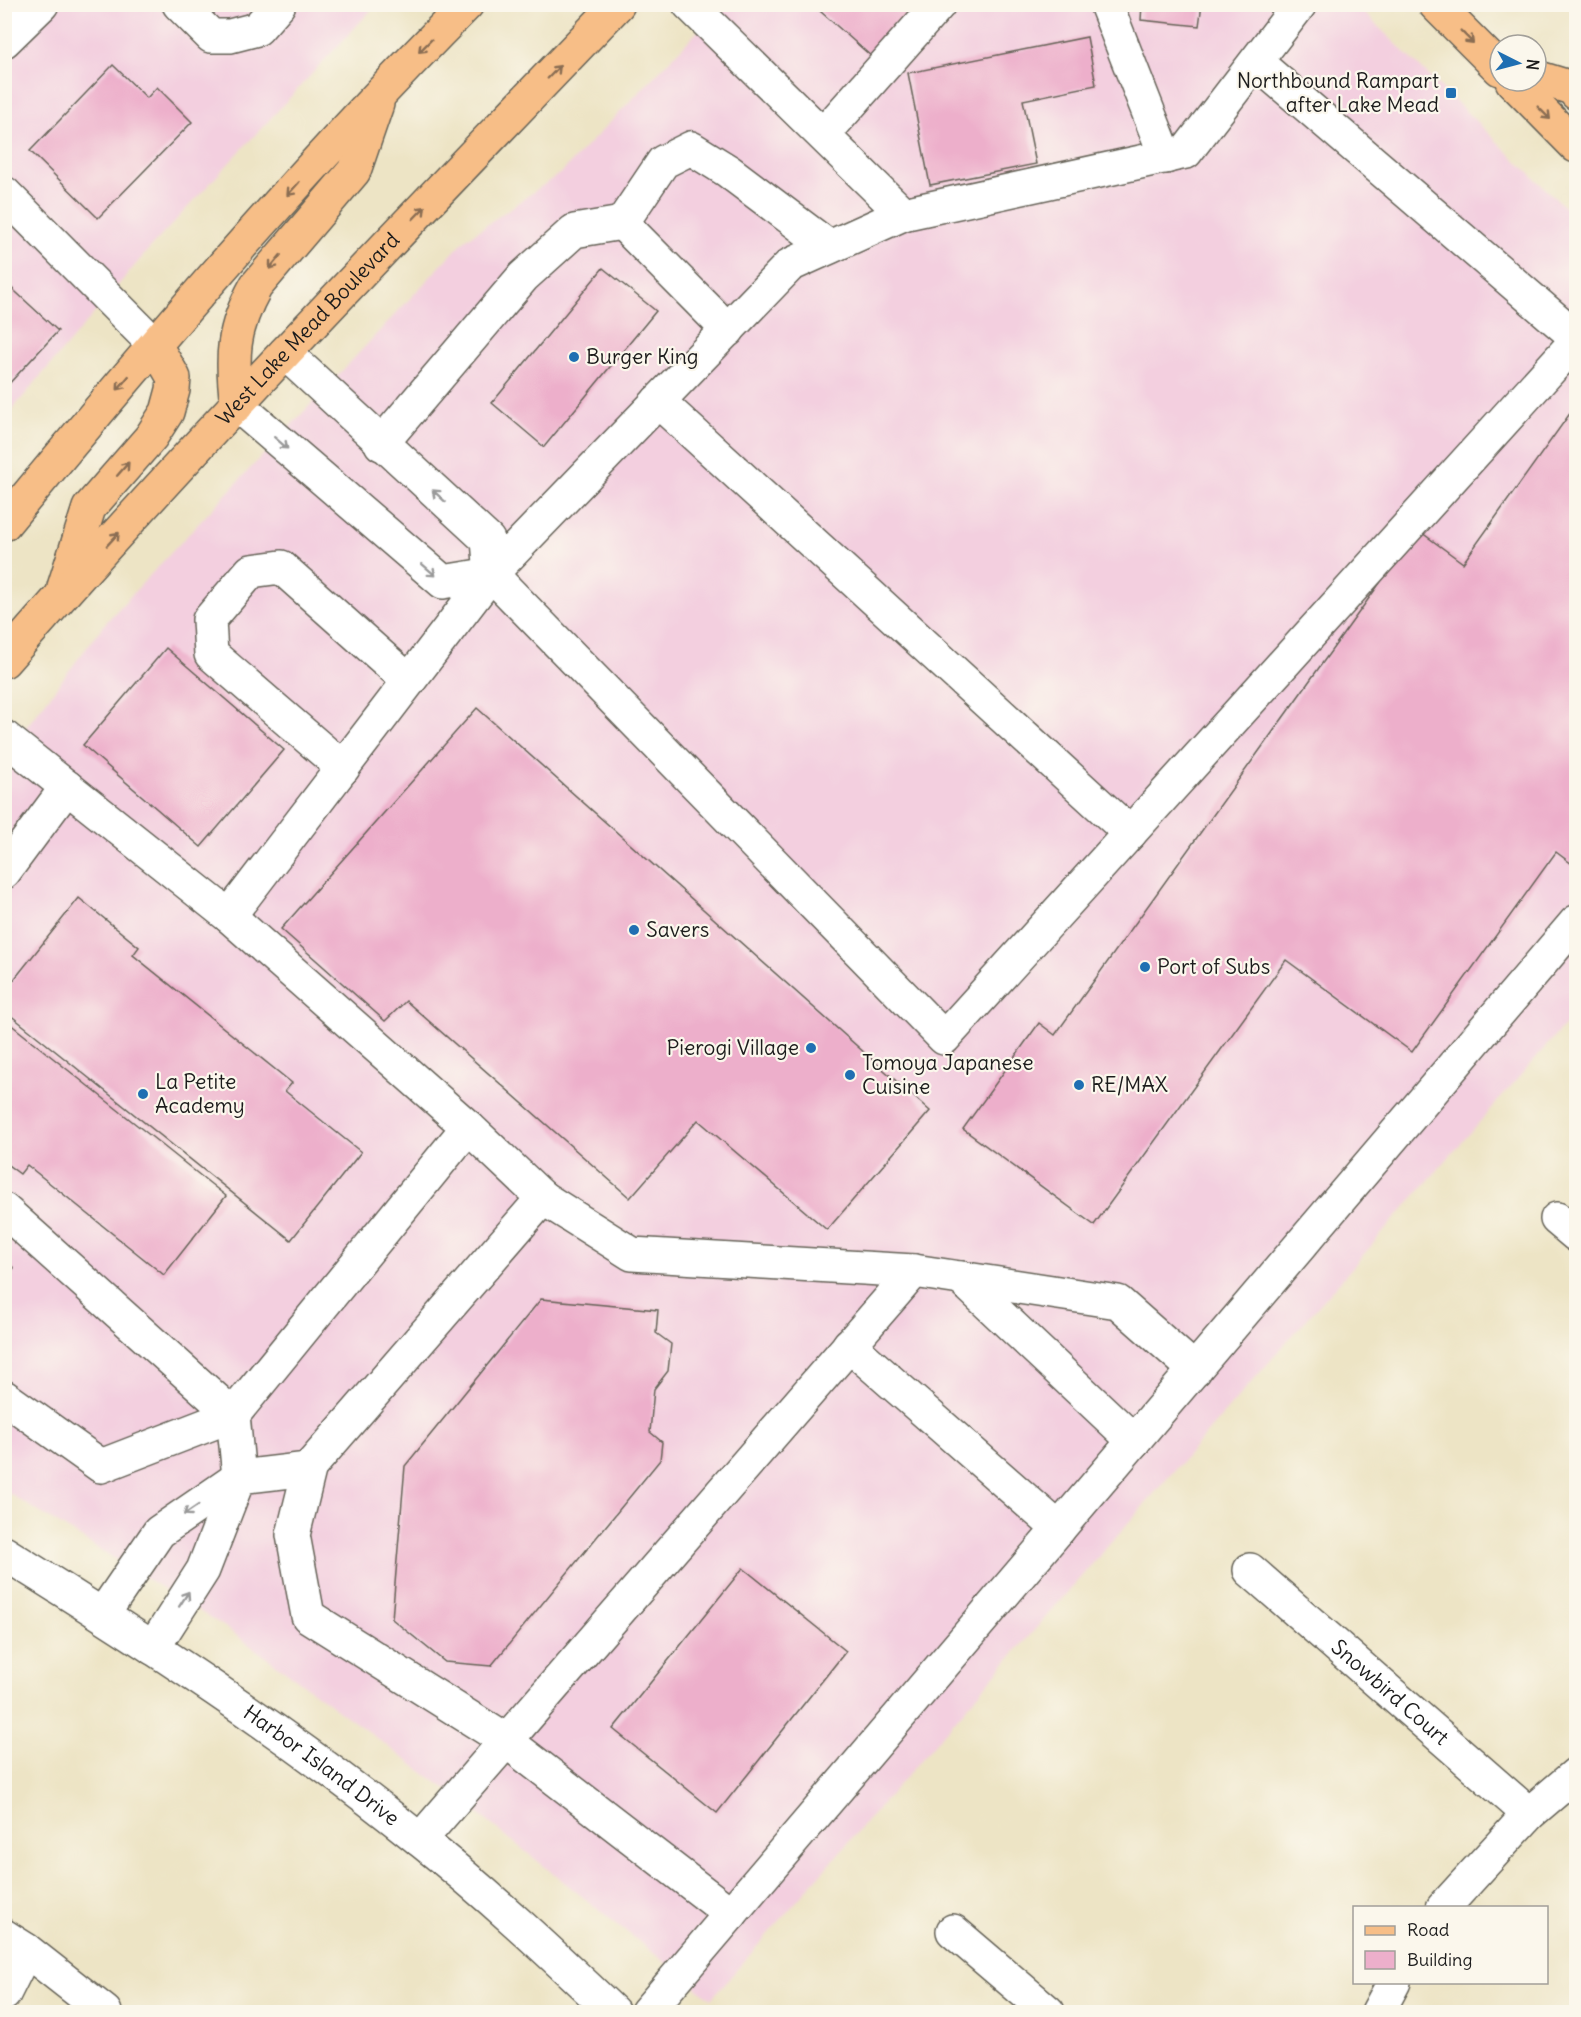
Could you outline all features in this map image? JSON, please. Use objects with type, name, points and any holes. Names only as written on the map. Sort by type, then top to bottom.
[{"type":"main road","points":[[4,524],[194,298],[381,91],[466,4]]},
{"type":"main road","name":"West Lake Mead Boulevard","points":[[4,661],[285,353],[618,4]]},
{"type":"main road","points":[[1435,4],[1488,57]]},
{"type":"main road","points":[[1548,81],[1572,88],[1576,93]]},
{"type":"main road","points":[[237,405],[233,374],[235,337],[244,307],[263,277],[354,171],[381,91]]},
{"type":"main road","points":[[1524,93],[1576,146]]},
{"type":"main road","points":[[62,595],[89,508],[151,437],[167,412],[174,378],[155,345]]},
{"type":"street","points":[[4,41],[42,4]]},
{"type":"street","points":[[179,4],[211,36],[230,36],[257,29],[279,4]]},
{"type":"street","points":[[688,4],[903,214]]},
{"type":"street","points":[[823,135],[939,4]]},
{"type":"street","points":[[1106,4],[1166,157]]},
{"type":"street","points":[[229,916],[491,574],[790,265],[903,214],[1186,152],[1300,4]]},
{"type":"street","points":[[285,353],[381,444],[488,540],[491,574],[944,1038],[1576,339],[1256,62]]},
{"type":"street","points":[[381,444],[523,277],[574,231],[622,223],[663,162],[691,148],[728,171],[829,247]]},
{"type":"street","points":[[4,193],[155,345]]},
{"type":"street","points":[[622,223],[728,330]]},
{"type":"street","points":[[658,401],[1130,833]]},
{"type":"street","points":[[237,405],[443,582],[491,574]]},
{"type":"street","points":[[343,768],[211,654],[208,620],[251,571],[281,567],[410,681]]},
{"type":"street","points":[[4,737],[229,916],[468,1127],[543,1198],[632,1254],[914,1271],[1118,1302],[1195,1370]]},
{"type":"street","points":[[4,872],[67,787]]},
{"type":"street","points":[[647,2013],[1576,922]]},
{"type":"street","points":[[4,1397],[100,1466],[233,1415],[468,1127]]},
{"type":"street","points":[[103,1614],[159,1532],[239,1477],[308,1469],[543,1198]]},
{"type":"street","points":[[4,1210],[233,1415],[239,1477],[203,1570],[153,1648]]},
{"type":"street","points":[[420,1840],[914,1271]]},
{"type":"street","points":[[961,1278],[1134,1441]]},
{"type":"street","points":[[849,1345],[1059,1529]]},
{"type":"street","points":[[310,1466],[293,1535],[308,1616],[505,1740],[731,1914]]},
{"type":"street","name":"Harbor Island Drive","points":[[4,1553],[103,1614],[310,1756],[420,1840],[527,1930],[614,2013]]},
{"type":"street","name":"Snowbird Court","points":[[1250,1570],[1529,1814]]},
{"type":"street","points":[[1445,1906],[1529,1814],[1576,1774]]},
{"type":"street","points":[[953,1931],[1048,2013]]},
{"type":"street","points":[[4,1994],[15,1943],[105,2013]]},
{"type":"street","points":[[1378,2013],[1393,1984]]},
{"type":"shaded area","points":[[5,5],[376,5],[149,249],[5,418]]},
{"type":"shaded area","points":[[723,5],[1356,5],[1576,218],[1576,1012],[711,1999],[457,1797],[225,1627],[5,1491],[4,756],[107,621],[465,240],[562,172]]},
{"type":"building","points":[[812,4],[931,4],[880,64]]},
{"type":"building","points":[[1142,4],[1202,4],[1199,26],[1141,20]]},
{"type":"building","points":[[1087,37],[1096,85],[1023,100],[1036,164],[930,185],[908,73]]},
{"type":"building","points":[[113,65],[147,98],[157,87],[192,122],[98,218],[30,151]]},
{"type":"building","name":"Burger King","points":[[603,268],[656,311],[544,447],[492,403]]},
{"type":"building","points":[[4,281],[58,331],[4,389]]},
{"type":"building","points":[[1576,405],[1576,867],[1556,852],[1412,1052],[1286,960],[1094,1225],[963,1129],[1039,1023],[1055,1035],[1418,530],[1463,563]]},
{"type":"building","points":[[166,648],[284,750],[201,847],[83,745]]},
{"type":"building","points":[[477,708],[930,1111],[827,1230],[698,1120],[630,1198],[406,1001],[385,1021],[281,929]]},
{"type":"building","points":[[79,898],[139,947],[133,955],[292,1083],[285,1091],[361,1152],[291,1240],[4,1010],[4,992]]},
{"type":"building","points":[[4,1019],[226,1196],[164,1275],[27,1165],[20,1174],[4,1162]]},
{"type":"building","points":[[4,1261],[14,1268],[4,1280]]},
{"type":"building","points":[[541,1299],[658,1310],[656,1333],[671,1344],[668,1371],[654,1389],[650,1432],[662,1442],[660,1460],[491,1666],[445,1662],[392,1619],[405,1466]]},
{"type":"building","points":[[743,1568],[846,1651],[717,1813],[613,1729]]},
{"type":"place","name":"Northbound Rampart after Lake Mead","points":[[1451,93]]},
{"type":"place","name":"Burger King","points":[[574,357]]},
{"type":"place","name":"Savers","points":[[634,930]]},
{"type":"place","name":"Port of Subs","points":[[1145,967]]},
{"type":"place","name":"Pierogi Village","points":[[811,1048]]},
{"type":"place","name":"Tomoya Japanese Cuisine","points":[[850,1075]]},
{"type":"place","name":"RE/MAX","points":[[1079,1085]]},
{"type":"place","name":"La Petite Academy","points":[[143,1094]]}]
